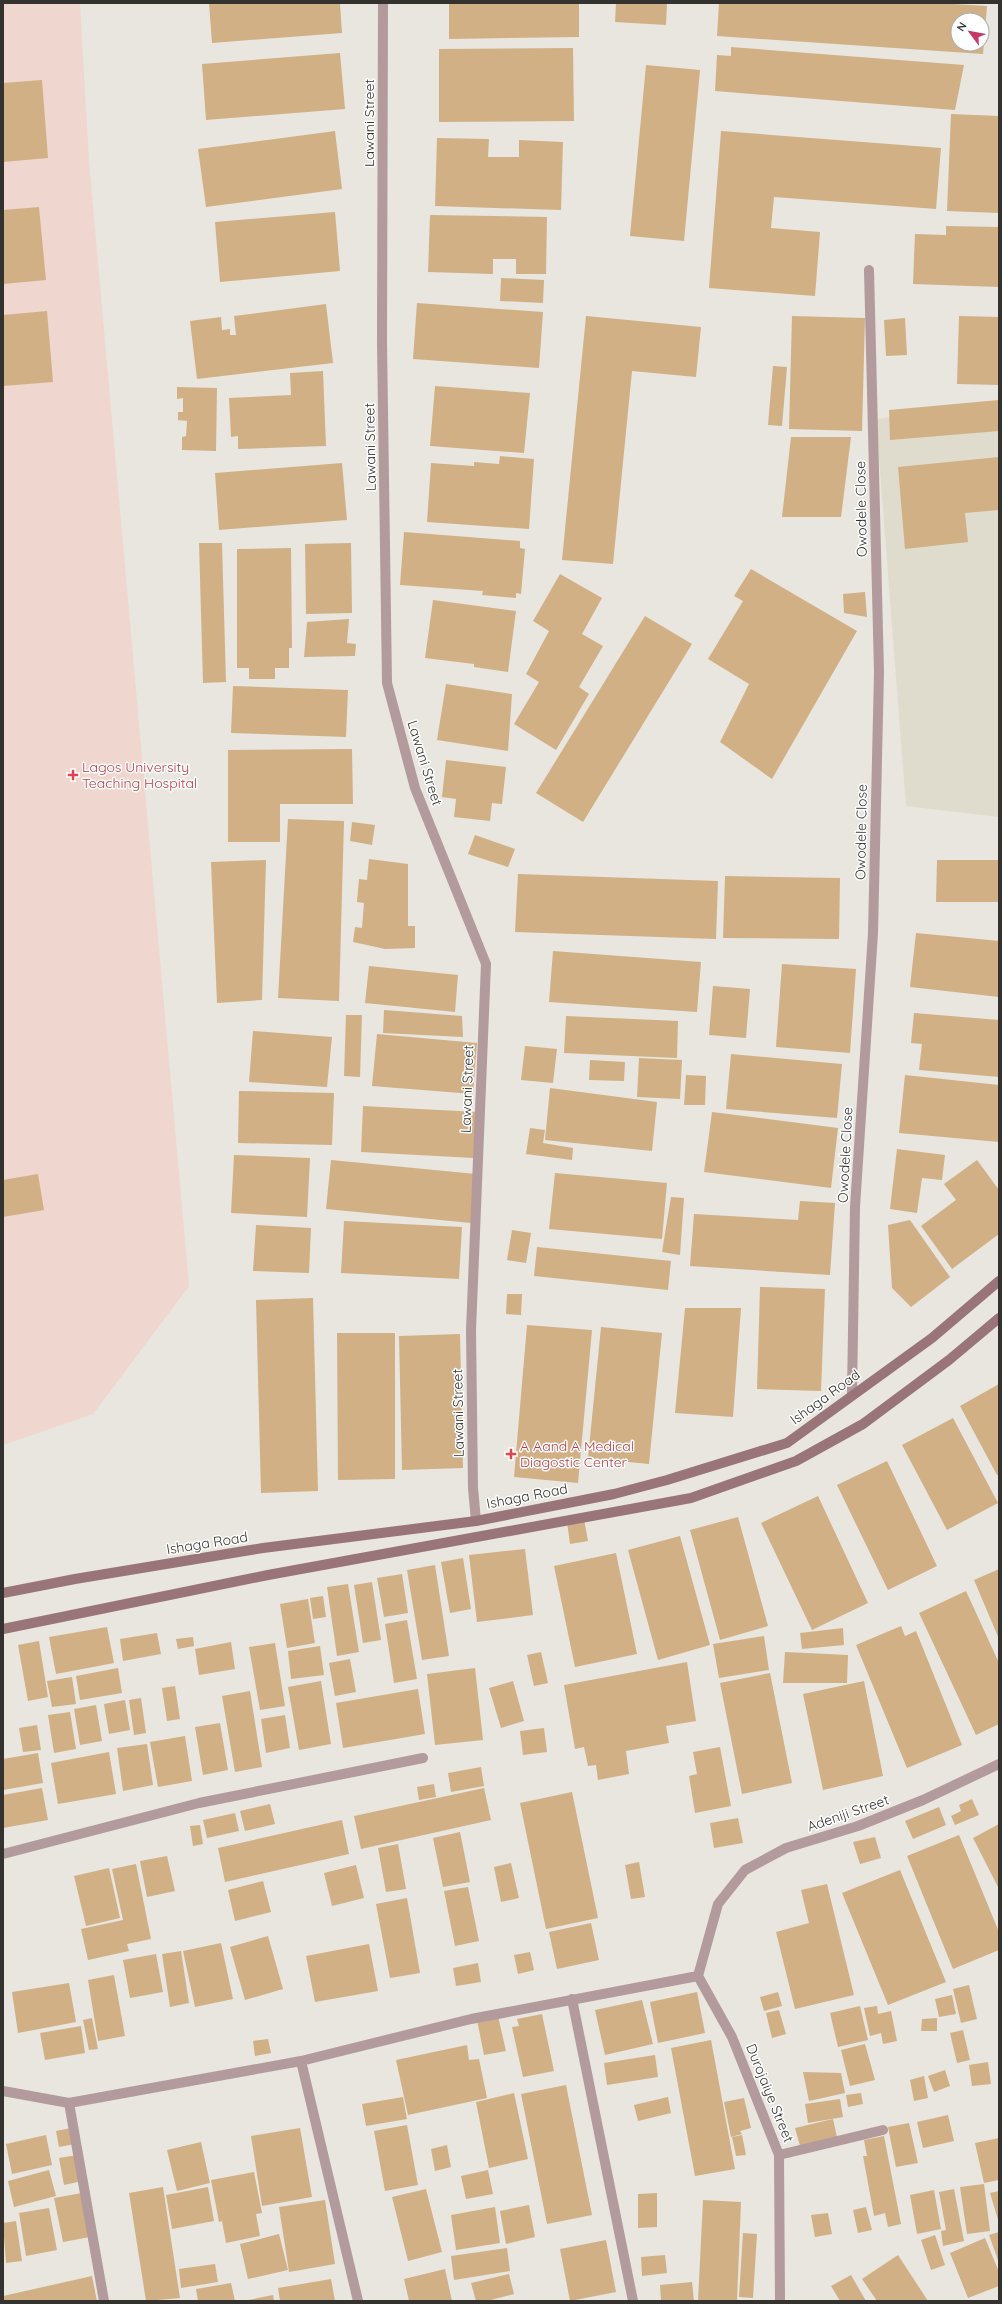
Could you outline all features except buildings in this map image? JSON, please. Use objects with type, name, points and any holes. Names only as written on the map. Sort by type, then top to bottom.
[{"type":"main road","name":"Ishaga Road","points":[[3,1593],[75,1579],[263,1548],[476,1521],[614,1494],[667,1480],[787,1442],[932,1338],[999,1281]]},
{"type":"main road","points":[[3,1629],[268,1575],[691,1498],[796,1461],[863,1424],[949,1360],[999,1318]]},
{"type":"street","name":"Lawani Street","points":[[383,3],[382,342],[387,684],[415,788],[486,964],[471,1330],[473,1488],[476,1521]]},
{"type":"street","name":"Owodele Close","points":[[852,1394],[855,1208],[873,932],[879,672],[869,270]]},
{"type":"street","points":[[3,1854],[199,1803],[423,1758]]},
{"type":"street","name":"Adeniji Street","points":[[698,1976],[718,1904],[745,1870],[786,1848],[858,1826],[909,1806],[999,1764]]},
{"type":"street","points":[[3,2091],[69,2103],[301,2061],[471,2019],[698,1976]]},
{"type":"street","name":"Durojaiye Street","points":[[698,1976],[732,2037],[779,2155],[780,2301]]},
{"type":"street","points":[[572,1999],[633,2301]]},
{"type":"street","points":[[301,2061],[358,2301]]},
{"type":"street","points":[[69,2103],[104,2301]]},
{"type":"street","points":[[779,2155],[883,2130]]},
{"type":"shaded area","name":"Lagos University Teaching Hospital","points":[[3,3],[80,3],[89,162],[189,1286],[93,1414],[3,1445]]},
{"type":"shaded area","points":[[999,402],[999,817],[906,806],[876,419]]},
{"type":"place","name":"Lagos University Teaching Hospital","points":[[73,775]]},
{"type":"place","name":"A Aand A Medical Diagostic Center","points":[[511,1454]]}]
